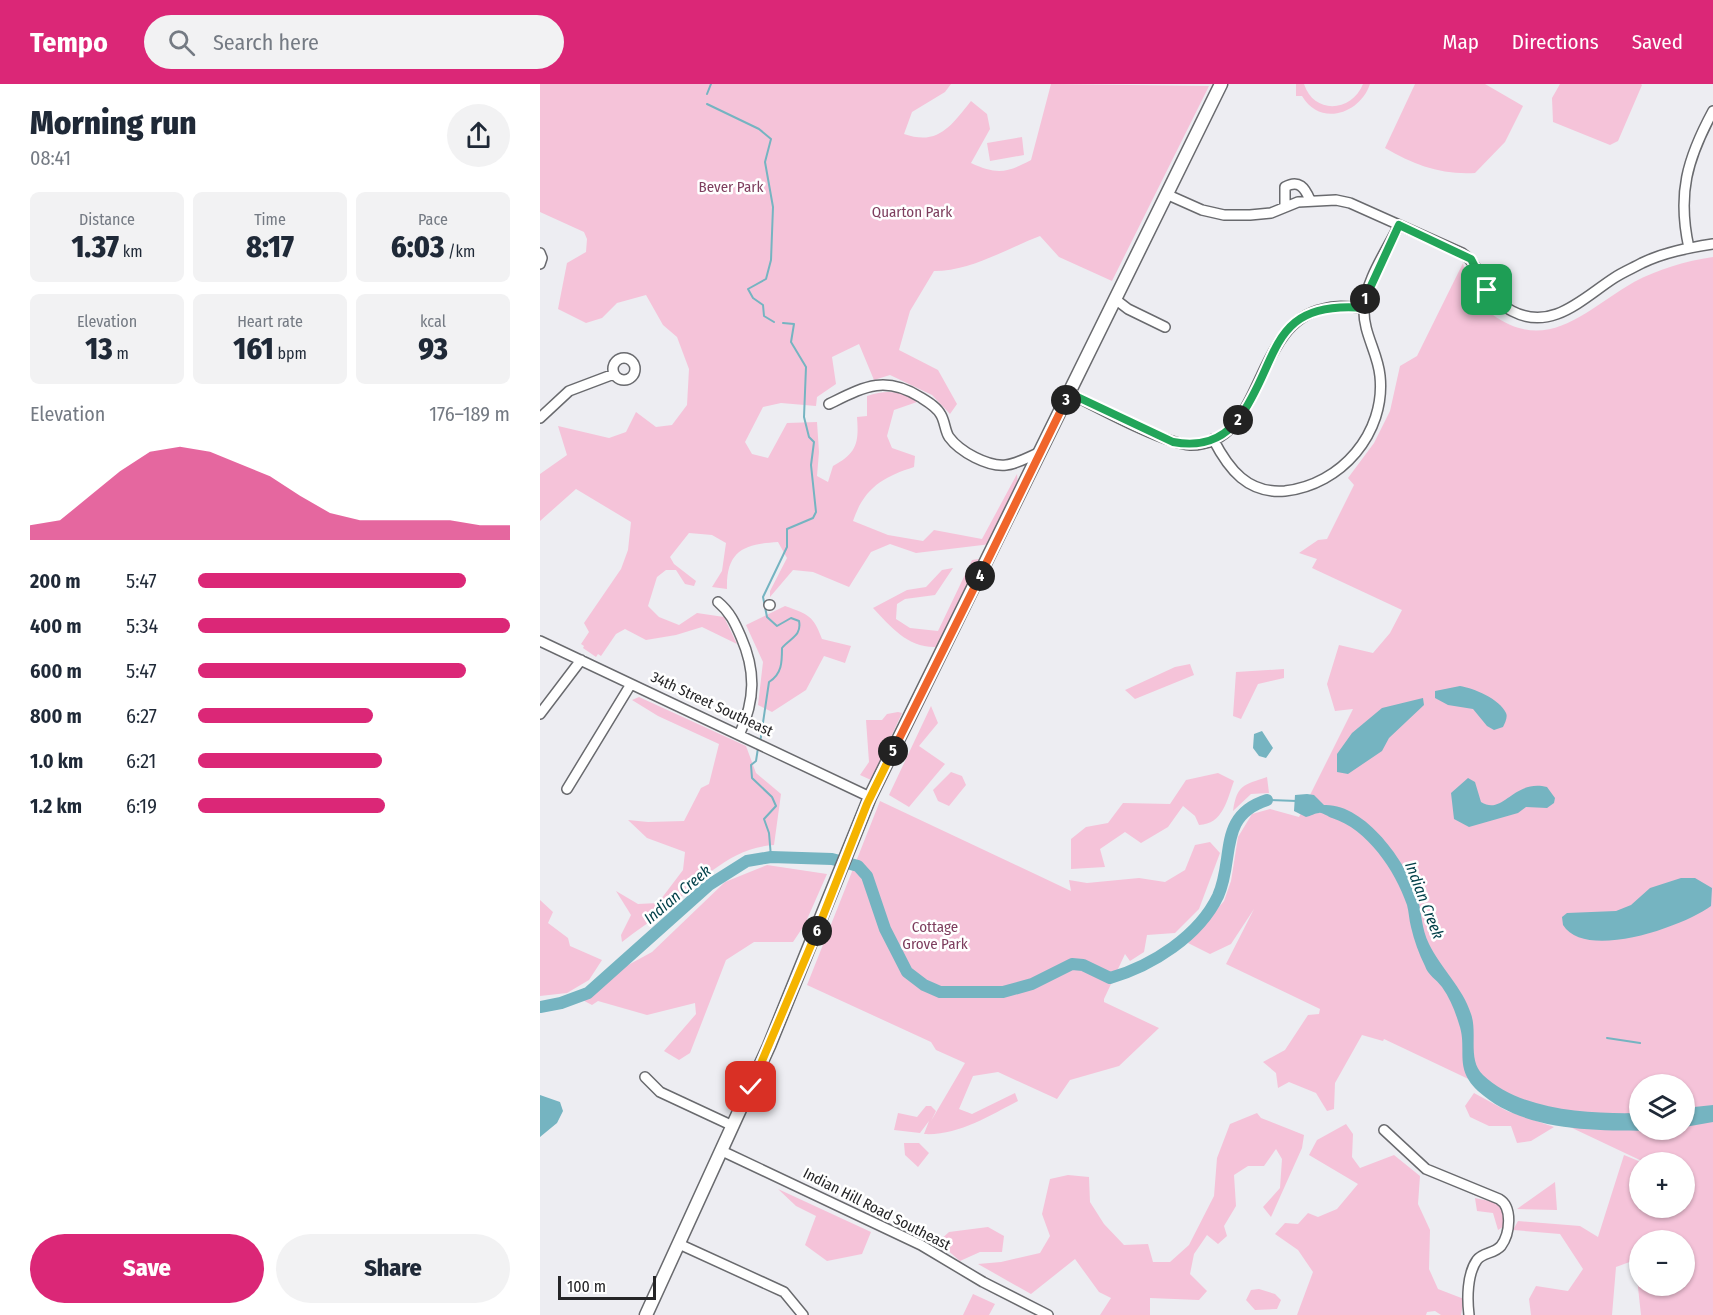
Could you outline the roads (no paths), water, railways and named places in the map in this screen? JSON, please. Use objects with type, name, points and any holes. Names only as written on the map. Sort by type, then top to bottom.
[{"type":"main road","points":[[646,1315],[734,1126],[783,1013],[870,797],[1221,84]]},
{"type":"street","points":[[1689,248],[1683,209],[1687,173],[1693,152],[1713,111]]},
{"type":"street","points":[[1285,207],[1285,187],[1292,183],[1305,189],[1311,200]]},
{"type":"street","points":[[1166,194],[1202,210],[1224,215],[1250,216],[1311,200],[1350,203],[1471,259],[1487,290],[1497,301],[1526,317],[1540,318],[1561,314],[1615,277],[1664,254],[1713,244]]},
{"type":"street","points":[[1213,439],[1233,473],[1258,488],[1272,491],[1299,489],[1325,479],[1339,471],[1351,459],[1370,431],[1380,394],[1380,376],[1368,337],[1364,308],[1373,279],[1399,225]]},
{"type":"street","points":[[540,253],[542,258],[540,264]]},
{"type":"street","points":[[1115,299],[1135,313],[1165,327]]},
{"type":"street","points":[[1069,393],[1173,442],[1195,444],[1213,439],[1227,432],[1240,418],[1286,330],[1301,318],[1320,309],[1338,306],[1364,308]]},
{"type":"street","points":[[540,418],[569,391],[614,374]]},
{"type":"street","points":[[829,404],[865,388],[885,384],[901,386],[930,403],[940,414],[949,437],[976,457],[991,464],[1007,465],[1041,452]]},
{"type":"street","points":[[718,602],[728,610],[752,668],[750,711],[740,733]]},
{"type":"street","name":"34th Street Southeast","points":[[540,641],[740,733],[870,797]]},
{"type":"street","points":[[540,714],[581,660]]},
{"type":"street","points":[[567,789],[631,684]]},
{"type":"street","points":[[645,1077],[660,1092],[734,1126]]},
{"type":"street","points":[[1384,1130],[1426,1169],[1499,1199],[1507,1206],[1508,1221],[1503,1241],[1497,1250],[1476,1261],[1472,1272],[1467,1300],[1469,1315]]},
{"type":"street","name":"Indian Hill Road Southeast","points":[[722,1151],[921,1245],[983,1282],[1048,1315]]},
{"type":"street","points":[[679,1244],[784,1292],[803,1315]]},
{"type":"water","points":[[1460,686],[1479,692],[1498,703],[1507,715],[1503,727],[1494,730],[1487,726],[1473,709],[1448,705],[1435,698],[1435,691]]},
{"type":"water","points":[[1423,698],[1424,705],[1389,738],[1382,751],[1348,774],[1337,772],[1337,754],[1352,733],[1382,708]]},
{"type":"water","points":[[1262,731],[1273,748],[1266,758],[1259,756],[1253,748],[1254,734]]},
{"type":"water","points":[[1468,778],[1475,782],[1481,802],[1489,805],[1503,801],[1525,788],[1535,786],[1547,787],[1555,798],[1554,803],[1547,808],[1526,807],[1518,813],[1469,827],[1454,819],[1451,793]]},
{"type":"water","points":[[1295,795],[1314,795],[1324,805],[1339,807],[1354,813],[1368,824],[1393,851],[1417,896],[1424,932],[1429,944],[1467,1004],[1473,1021],[1475,1062],[1483,1075],[1498,1087],[1536,1103],[1578,1111],[1629,1113],[1629,1130],[1585,1129],[1539,1122],[1497,1105],[1470,1083],[1463,1066],[1461,1033],[1454,1009],[1445,991],[1428,972],[1423,961],[1410,924],[1407,905],[1395,878],[1368,841],[1345,823],[1322,813],[1306,817],[1294,811]]},
{"type":"water","points":[[1681,878],[1695,878],[1712,888],[1711,906],[1681,922],[1659,930],[1613,940],[1592,940],[1575,936],[1563,925],[1562,917],[1567,913],[1616,911],[1631,905],[1650,888]]},
{"type":"water","points":[[540,1095],[560,1102],[563,1111],[557,1123],[540,1137]]},
{"type":"water","points":[[1713,1105],[1713,1122],[1695,1125],[1695,1107]]},
{"type":"waterway","points":[[707,94],[711,84]]},
{"type":"waterway","points":[[707,104],[759,129],[771,139],[765,162],[773,207],[771,260],[766,279],[748,289],[753,298],[763,305],[764,316],[774,322]]},
{"type":"waterway","points":[[760,743],[769,682],[779,671],[782,648],[799,630],[799,621],[791,618],[777,626],[767,617],[763,597],[787,547],[787,529],[813,518],[816,512],[811,465],[814,442],[809,437],[804,417],[806,367],[791,342],[794,324],[783,323]]},
{"type":"waterway","points":[[758,748],[756,761],[751,765],[752,778],[772,797],[776,806],[764,819],[769,833],[771,857]]},
{"type":"waterway","name":"Indian Creek","points":[[1267,800],[1297,801]]},
{"type":"waterway","name":"Indian Creek","points":[[540,1007],[561,1003],[588,993],[709,885],[747,861],[771,857],[832,859],[858,866],[867,876],[885,929],[907,972],[924,985],[940,992],[1003,992],[1032,984],[1072,964],[1083,965],[1110,978],[1142,966],[1173,948],[1199,924],[1210,911],[1218,896],[1234,827],[1251,807],[1267,800]]},
{"type":"waterway","points":[[1607,1038],[1640,1043]]},
{"type":"park label","name":"Bever Park","points":[[731,187]]},
{"type":"park label","name":"Quarton Park","points":[[912,212]]},
{"type":"park label","name":"Cottage Grove Park","points":[[935,936]]}]
